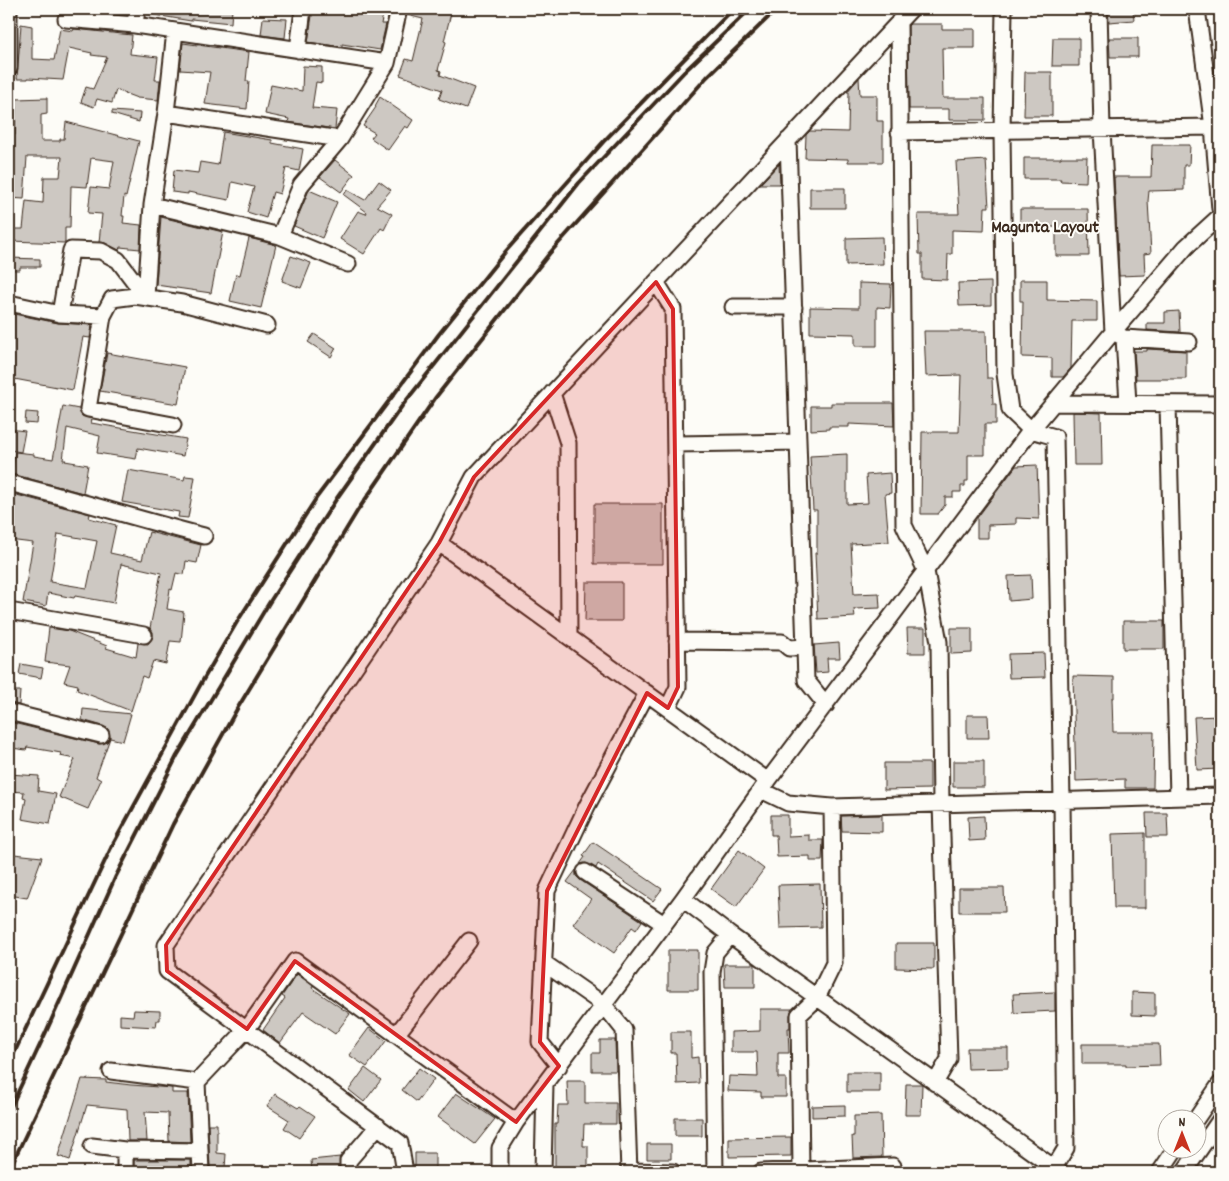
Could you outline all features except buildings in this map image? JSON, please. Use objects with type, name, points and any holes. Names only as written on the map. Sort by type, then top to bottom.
[{"type":"street","points":[[9,68],[10,9]]},
{"type":"street","points":[[135,25],[136,9]]},
{"type":"street","points":[[298,50],[303,9]]},
{"type":"street","points":[[280,236],[301,184],[340,139],[387,63],[399,9]]},
{"type":"street","points":[[404,1172],[400,1143],[167,971],[166,945],[439,543],[474,477],[911,9]]},
{"type":"street","points":[[683,899],[730,935],[1057,1170],[1066,1148],[1055,437],[1032,430],[1010,410],[1005,374],[1002,130],[1004,9]]},
{"type":"street","points":[[1099,9],[1102,129],[1118,335],[1128,403]]},
{"type":"street","points":[[1198,9],[1213,127],[1220,209]]},
{"type":"street","points":[[66,19],[135,25],[387,63]]},
{"type":"street","points":[[899,21],[904,525],[926,571],[939,642],[948,1059],[935,1083]]},
{"type":"street","points":[[146,297],[152,205],[166,113],[175,31]]},
{"type":"street","points":[[166,113],[340,139]]},
{"type":"street","points":[[900,132],[1213,127]]},
{"type":"street","points":[[788,140],[806,680],[826,704]]},
{"type":"street","points":[[152,205],[280,236],[348,264]]},
{"type":"street","points":[[500,1172],[500,1148],[516,1122],[1032,430],[1055,402],[1118,335],[1186,247],[1220,216]]},
{"type":"street","points":[[60,314],[71,250],[101,251],[118,260],[146,297]]},
{"type":"street","points":[[656,282],[673,308],[678,687],[668,708]]},
{"type":"street","points":[[173,425],[88,409],[103,316],[112,299],[135,296],[182,303],[267,325]]},
{"type":"street","points":[[9,303],[60,314],[103,316]]},
{"type":"street","points":[[733,307],[794,307]]},
{"type":"street","points":[[1118,335],[1189,342]]},
{"type":"street","points":[[552,393],[568,443],[569,636]]},
{"type":"street","points":[[1055,402],[1220,404]]},
{"type":"street","points":[[1168,404],[1178,797]]},
{"type":"street","points":[[675,444],[798,442]]},
{"type":"street","points":[[9,483],[71,498],[204,536]]},
{"type":"street","points":[[439,543],[668,708],[788,803],[832,807],[1220,796]]},
{"type":"street","points":[[9,611],[144,635]]},
{"type":"street","points":[[677,641],[782,642],[789,648],[805,647]]},
{"type":"street","points":[[559,1066],[540,1042],[547,891],[588,806],[647,693]]},
{"type":"street","points":[[9,712],[101,736]]},
{"type":"street","points":[[801,1171],[799,1015],[817,998],[834,963],[832,807]]},
{"type":"street","points":[[585,872],[664,924]]},
{"type":"street","points":[[714,1172],[712,972],[714,952],[730,935]]},
{"type":"street","points":[[396,1035],[469,941]]},
{"type":"street","points":[[201,1172],[197,1082],[246,1029],[295,962],[516,1122]]},
{"type":"street","points":[[544,963],[604,1005],[624,1030],[630,1172],[672,1172]]},
{"type":"street","points":[[111,1071],[197,1082]]},
{"type":"street","points":[[543,1172],[545,1084]]},
{"type":"street","points":[[1204,1108],[1220,1084]]},
{"type":"street","points":[[1184,1172],[1220,1120]]},
{"type":"street","points":[[348,1172],[348,1161],[378,1126]]},
{"type":"street","points":[[92,1146],[125,1150],[200,1151]]},
{"type":"street","points":[[125,1150],[125,1172]]},
{"type":"street","points":[[1160,1172],[1169,1158]]},
{"type":"street","points":[[761,1172],[893,1166],[893,1172]]},
{"type":"highlighted area","points":[[656,282],[673,309],[678,687],[668,708],[647,693],[547,891],[540,1042],[559,1066],[516,1122],[295,961],[247,1029],[167,971],[166,945],[439,543],[474,477]]},
{"type":"railway","points":[[9,1064],[111,848],[237,622],[317,497],[439,334],[506,251],[605,140],[733,9]]},
{"type":"railway","points":[[9,1111],[115,878],[177,756],[269,603],[337,498],[402,406],[579,183],[685,71],[750,9]]},
{"type":"railway","points":[[9,1170],[173,824],[237,709],[358,510],[436,397],[549,254],[707,77],[777,9]]},
{"type":"district","name":"Magunta Layout","points":[[1045,228]]}]
